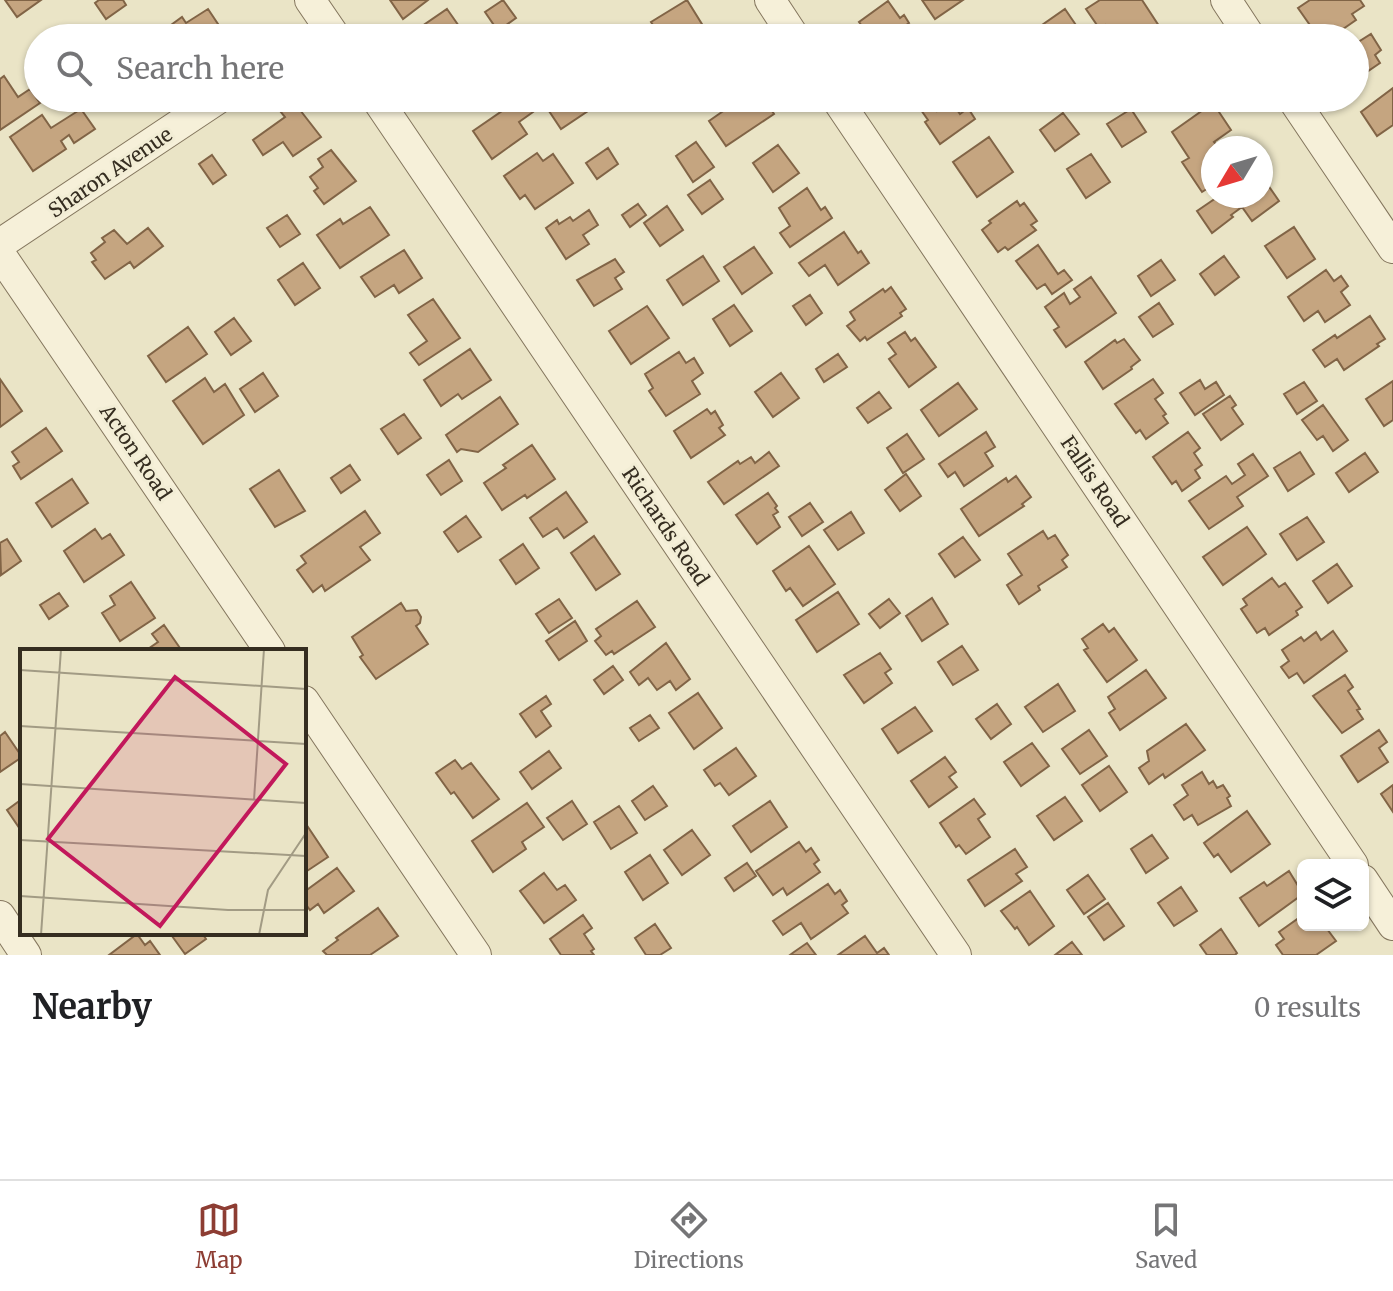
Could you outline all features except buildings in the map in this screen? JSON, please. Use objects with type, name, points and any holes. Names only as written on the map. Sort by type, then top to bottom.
[{"type":"street","points":[[770,0],[786,24]]},
{"type":"street","points":[[1226,0],[1242,24]]},
{"type":"street","name":"Sharon Avenue","points":[[0,244],[198,112]]},
{"type":"street","name":"Richards Road","points":[[385,112],[956,955]]},
{"type":"street","name":"Fallis Road","points":[[845,112],[1349,859]]},
{"type":"street","points":[[1301,112],[1393,248]]},
{"type":"street","name":"Acton Road","points":[[0,254],[269,649]]},
{"type":"street","points":[[306,704],[476,955]]},
{"type":"street","points":[[1369,889],[1393,925]]},
{"type":"street","points":[[0,916],[26,955]]}]
